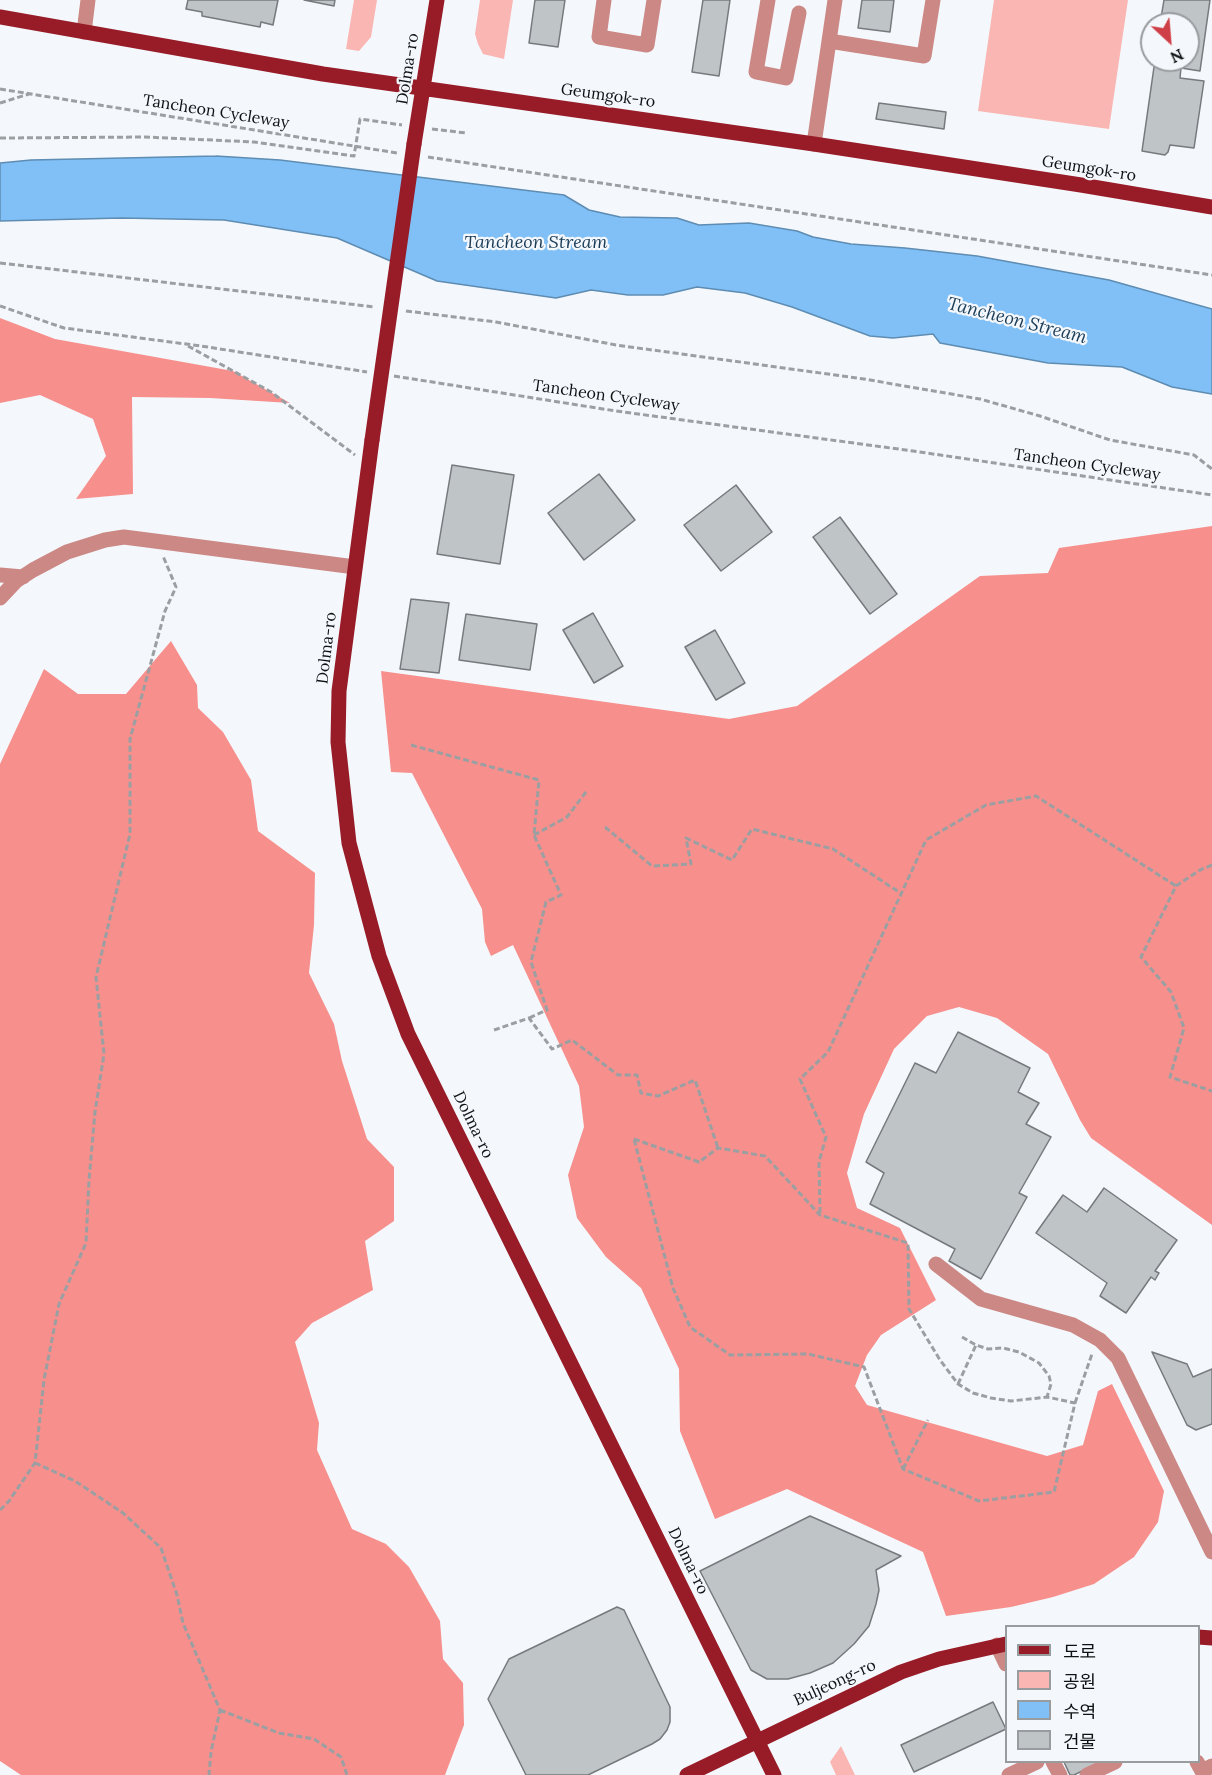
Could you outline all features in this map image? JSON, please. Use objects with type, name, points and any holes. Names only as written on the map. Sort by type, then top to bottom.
[{"type":"main road","name":"Dolma-ro","points":[[437,0],[372,440],[339,691],[338,742],[349,843],[392,995],[408,1034],[774,1775]]},
{"type":"main road","name":"Geumgok-ro","points":[[0,17],[323,74],[814,144],[1212,207]]},
{"type":"main road","name":"Buljeong-ro","points":[[687,1775],[901,1672],[939,1659],[1002,1644]]},
{"type":"street","points":[[84,32],[88,0]]},
{"type":"street","points":[[604,0],[599,37],[646,45],[654,0]]},
{"type":"street","points":[[768,0],[756,72],[786,78],[799,14]]},
{"type":"street","points":[[814,144],[835,0]]},
{"type":"street","points":[[829,41],[924,56],[933,0]]},
{"type":"street","points":[[0,597],[23,577],[48,561],[86,544],[124,537],[355,567]]},
{"type":"street","points":[[0,575],[23,577]]},
{"type":"street","points":[[936,1264],[981,1299],[1041,1321],[1073,1325],[1100,1340],[1118,1358],[1212,1552]]},
{"type":"street","points":[[1002,1644],[1005,1660]]},
{"type":"street","points":[[1009,1775],[1033,1763]]},
{"type":"street","points":[[1087,1775],[1111,1763]]},
{"type":"street","points":[[1198,1763],[1202,1771],[1212,1766]]},
{"type":"path","name":"Tancheon Cycleway","points":[[0,89],[402,153]]},
{"type":"path","points":[[0,103],[31,93]]},
{"type":"path","points":[[0,138],[145,137],[254,142],[354,156],[360,119],[466,133]]},
{"type":"path","points":[[425,157],[1212,275]]},
{"type":"path","points":[[0,263],[380,307]]},
{"type":"path","points":[[0,306],[64,328],[374,373]]},
{"type":"path","points":[[403,310],[496,322],[616,345],[864,379],[980,399],[1040,416],[1110,440],[1194,455],[1212,469]]},
{"type":"path","points":[[185,345],[271,392],[369,465]]},
{"type":"path","name":"Tancheon Cycleway","points":[[385,375],[616,411],[1212,495]]},
{"type":"path","points":[[0,1510],[9,1502],[35,1463],[44,1380],[59,1304],[86,1243],[94,1124],[104,1054],[96,977],[130,834],[130,739],[165,611],[176,587],[158,542]]},
{"type":"path","points":[[411,745],[539,780],[534,835],[561,895],[546,902],[531,962],[547,1010],[494,1030]]},
{"type":"path","points":[[534,835],[567,817],[586,792]]},
{"type":"path","points":[[820,1215],[819,1162],[826,1137],[800,1079],[828,1052],[926,840],[986,805],[1036,796],[1176,886]]},
{"type":"path","points":[[605,827],[652,866],[691,864],[686,838],[732,860],[752,829],[832,849],[902,894]]},
{"type":"path","points":[[1212,866],[1200,870],[1176,886],[1141,957],[1171,992],[1184,1028],[1170,1077],[1212,1091]]},
{"type":"path","points":[[529,1018],[552,1049],[572,1040],[618,1075],[637,1075],[641,1093],[658,1096],[695,1080],[718,1148]]},
{"type":"path","points":[[1075,1403],[1047,1397],[1011,1401],[992,1398],[973,1393],[958,1384],[940,1360],[909,1309],[908,1243],[820,1215],[765,1155],[718,1148],[699,1162],[634,1139],[674,1288],[690,1327],[730,1355],[808,1354],[864,1367],[903,1469],[978,1502],[1054,1492],[1075,1403],[1092,1353]]},
{"type":"path","points":[[962,1337],[975,1345],[1019,1352],[1040,1363],[1049,1376],[1051,1384],[1047,1397]]},
{"type":"path","points":[[958,1384],[975,1345]]},
{"type":"path","points":[[903,1469],[928,1420]]},
{"type":"path","points":[[35,1463],[75,1481],[123,1513],[161,1548],[177,1595],[183,1623],[220,1710],[211,1752],[209,1775]]},
{"type":"path","points":[[220,1710],[279,1733],[314,1739],[341,1757],[347,1775]]},
{"type":"green space","points":[[354,0],[377,0],[371,37],[359,51],[346,49]]},
{"type":"green space","points":[[480,0],[513,0],[504,59],[483,54],[478,44],[475,34]]},
{"type":"green space","points":[[994,0],[1128,0],[1109,129],[978,111]]},
{"type":"green space","points":[[841,1746],[855,1775],[836,1775],[830,1762]]},
{"type":"shaded area","points":[[0,318],[55,339],[233,371],[290,403],[210,398],[132,397],[133,494],[76,499],[106,456],[93,419],[40,395],[0,403]]},
{"type":"shaded area","points":[[1212,526],[1212,1225],[1091,1138],[1048,1054],[997,1018],[959,1007],[927,1016],[894,1049],[864,1114],[847,1173],[857,1208],[900,1228],[936,1300],[881,1335],[867,1355],[855,1386],[867,1405],[1047,1456],[1083,1445],[1098,1391],[1112,1384],[1164,1491],[1158,1522],[1134,1557],[1094,1584],[1011,1607],[946,1616],[923,1552],[787,1489],[715,1519],[680,1431],[679,1369],[641,1288],[606,1257],[577,1218],[568,1175],[584,1127],[579,1086],[513,945],[491,956],[485,942],[482,909],[412,773],[391,772],[381,671],[729,719],[797,706],[980,576],[1048,573],[1059,548]]},
{"type":"shaded area","points":[[171,641],[197,685],[198,708],[223,732],[251,780],[258,831],[315,873],[314,925],[309,973],[334,1024],[342,1061],[367,1139],[394,1167],[394,1221],[365,1241],[373,1290],[312,1323],[295,1342],[319,1423],[317,1450],[352,1529],[386,1544],[409,1567],[440,1621],[443,1659],[463,1683],[464,1725],[445,1775],[21,1775],[0,1761],[0,764],[44,669],[78,694],[126,694]]},
{"type":"water","name":"Tancheon Stream","points":[[216,156],[280,160],[564,195],[589,210],[620,217],[677,218],[699,225],[749,223],[797,231],[813,237],[851,244],[977,256],[1109,280],[1212,309],[1212,394],[1172,387],[1122,367],[1048,363],[940,343],[933,334],[893,338],[870,336],[792,307],[745,293],[697,287],[663,295],[628,295],[591,290],[556,298],[437,281],[337,238],[224,220],[121,218],[0,221],[0,163],[31,160]]},
{"type":"building","points":[[188,0],[278,0],[273,25],[261,22],[260,27],[202,16],[202,12],[186,9]]},
{"type":"building","points":[[304,0],[335,0],[334,6]]},
{"type":"building","points":[[535,0],[565,0],[558,47],[529,43]]},
{"type":"building","points":[[703,0],[730,0],[719,76],[692,72]]},
{"type":"building","points":[[862,0],[894,0],[890,32],[858,28]]},
{"type":"building","points":[[1164,0],[1210,0],[1200,71],[1200,12],[1162,12]]},
{"type":"building","points":[[1153,72],[1181,72],[1180,78],[1204,81],[1194,148],[1170,145],[1165,155],[1142,151]]},
{"type":"building","points":[[879,103],[946,112],[944,129],[876,119]]},
{"type":"building","points":[[452,465],[514,475],[500,564],[437,554]]},
{"type":"building","points":[[599,474],[635,520],[584,560],[548,513]]},
{"type":"building","points":[[736,485],[772,532],[721,571],[684,525]]},
{"type":"building","points":[[840,517],[897,594],[870,614],[813,537]]},
{"type":"building","points":[[411,599],[449,603],[439,673],[400,669]]},
{"type":"building","points":[[593,613],[623,666],[594,683],[563,630]]},
{"type":"building","points":[[466,614],[537,624],[530,670],[459,660]]},
{"type":"building","points":[[715,630],[745,683],[716,700],[685,647]]},
{"type":"building","points":[[958,1032],[1030,1068],[1018,1092],[1039,1103],[1026,1124],[1051,1137],[1019,1193],[1027,1197],[981,1279],[949,1261],[955,1249],[870,1204],[884,1173],[866,1162],[915,1063],[936,1073]]},
{"type":"building","points":[[1104,1188],[1177,1240],[1155,1271],[1159,1273],[1155,1280],[1151,1277],[1126,1313],[1100,1296],[1107,1283],[1036,1233],[1063,1195],[1087,1212]]},
{"type":"building","points":[[1152,1352],[1187,1364],[1193,1377],[1212,1369],[1212,1424],[1196,1430],[1187,1425]]},
{"type":"building","points":[[810,1516],[901,1556],[876,1570],[879,1590],[876,1604],[869,1626],[854,1644],[833,1663],[810,1673],[788,1679],[767,1679],[751,1670],[700,1571]]},
{"type":"building","points":[[617,1607],[624,1610],[670,1707],[670,1722],[667,1730],[660,1739],[652,1744],[588,1775],[526,1775],[488,1699],[509,1659]]},
{"type":"building","points":[[993,1702],[1005,1727],[1005,1729],[914,1772],[901,1745]]},
{"type":"building","points":[[1064,1763],[1099,1763],[1074,1775],[1070,1775]]}]
